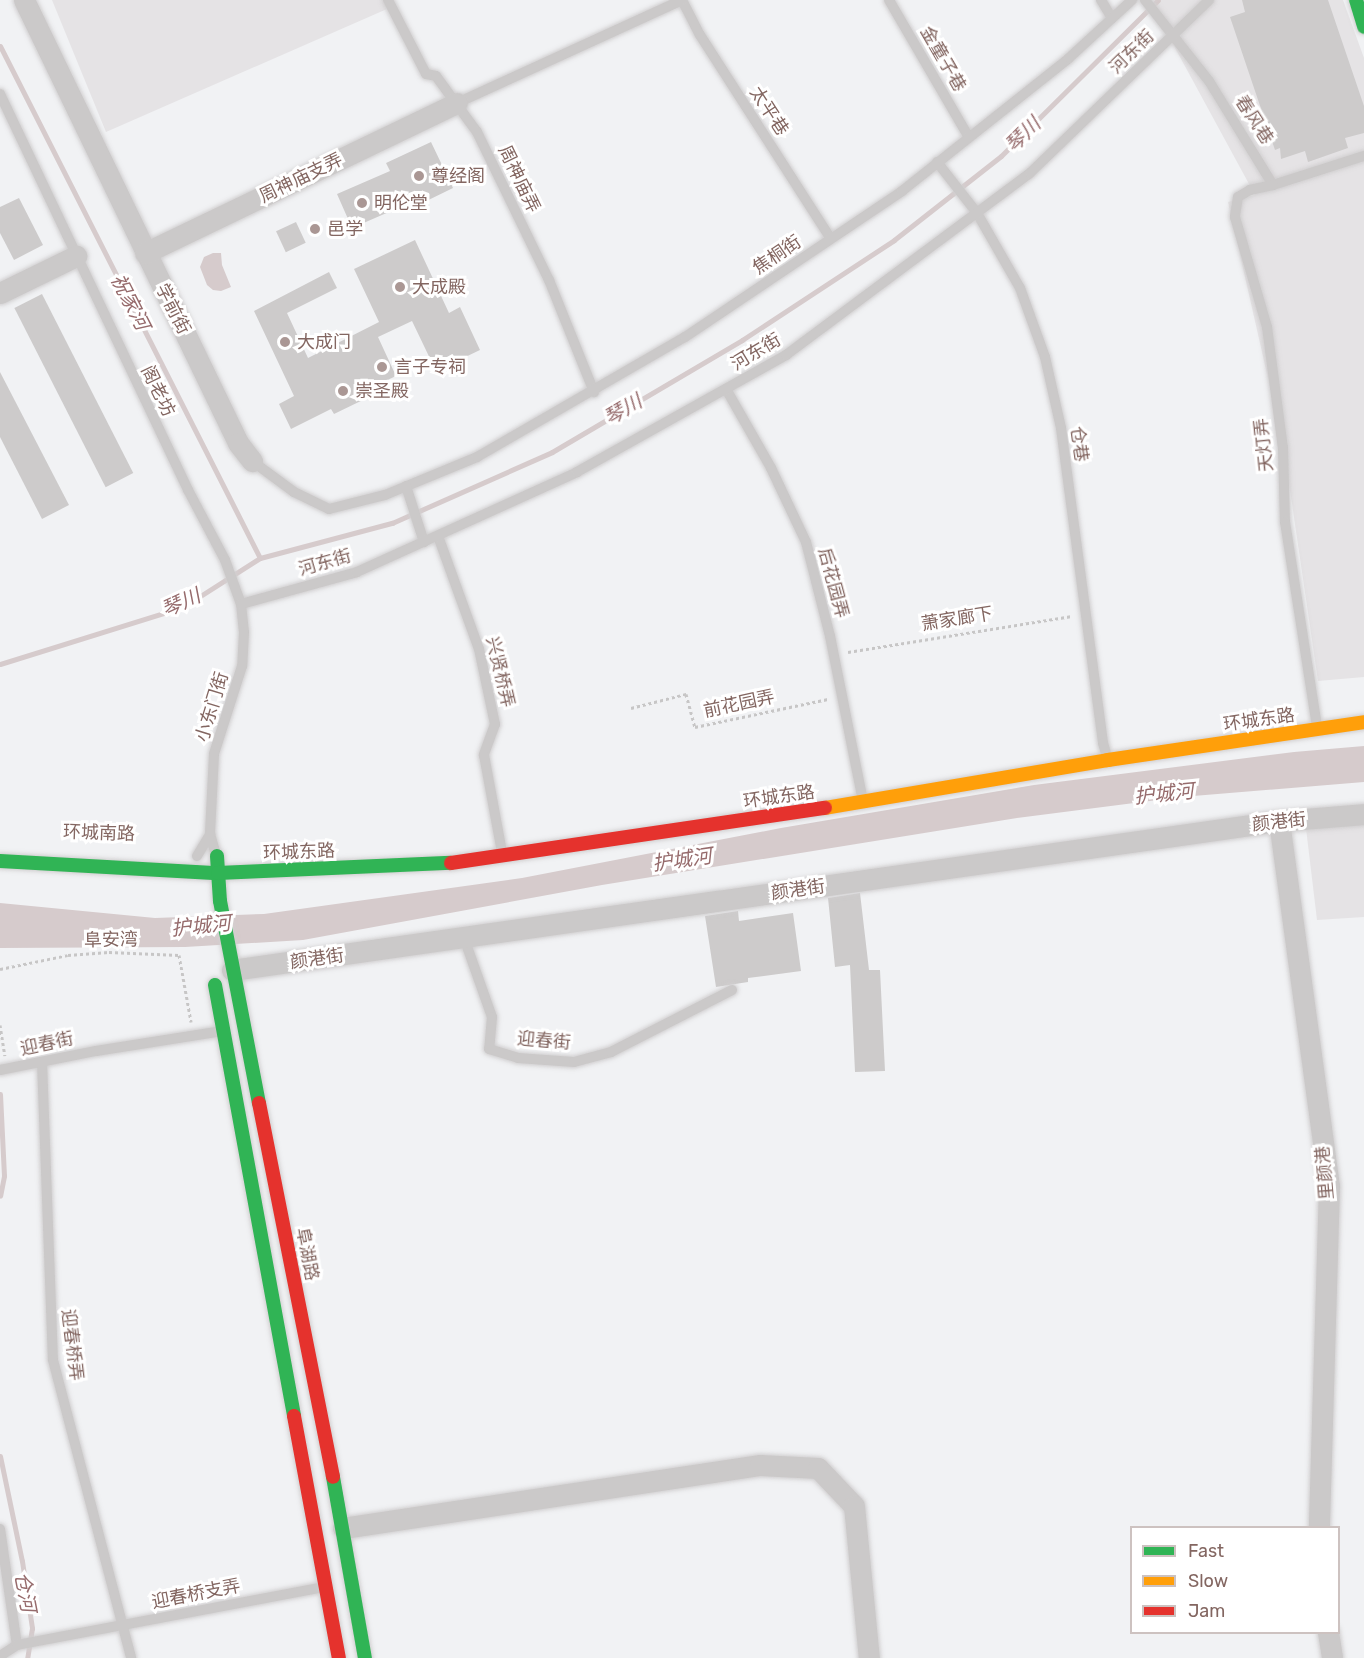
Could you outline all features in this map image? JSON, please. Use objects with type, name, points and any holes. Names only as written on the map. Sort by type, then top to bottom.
[{"type":"main road","points":[[1356,0],[1364,27]]},
{"type":"main road","name":"环城东路","points":[[197,876],[218,873],[451,863],[863,802],[1108,760],[1364,722]]},
{"type":"main road","name":"环城南路","points":[[0,848],[56,850]]},
{"type":"main road","points":[[197,876],[191,856],[223,856]]},
{"type":"main road","name":"阜湖路","points":[[223,856],[218,873],[224,962],[222,1031],[339,1658]]},
{"type":"main road","name":"环城南路","points":[[0,861],[197,876]]},
{"type":"main road","name":"阜湖路","points":[[224,962],[243,1028],[343,1528],[366,1658]]},
{"type":"street","name":"学前街","points":[[24,0],[238,442],[252,461]]},
{"type":"street","name":"周神庙支弄","points":[[145,253],[457,103]]},
{"type":"street","points":[[0,293],[76,256]]},
{"type":"street","name":"颜港街","points":[[224,962],[464,938],[1279,821],[1364,814]]},
{"type":"street","name":"里颜港","points":[[1279,821],[1329,1186],[1319,1526]]},
{"type":"street","points":[[343,1528],[760,1465],[818,1468],[854,1506],[869,1658]]},
{"type":"street","points":[[1328,1634],[1332,1658]]},
{"type":"lane","name":"周神庙弄","points":[[388,0],[426,74],[436,76],[477,132],[549,280],[594,392]]},
{"type":"lane","points":[[457,103],[682,0]]},
{"type":"lane","name":"太平巷","points":[[682,0],[700,34],[831,239]]},
{"type":"lane","name":"金童子巷","points":[[889,0],[968,136]]},
{"type":"lane","points":[[1101,0],[1112,18]]},
{"type":"lane","name":"焦桐街","points":[[406,486],[477,457],[594,392],[685,337],[902,191],[968,136],[1069,58],[1132,0]]},
{"type":"lane","name":"春风巷","points":[[1145,0],[1209,81],[1273,185]]},
{"type":"lane","name":"河东街","points":[[241,604],[357,572],[438,536],[577,472],[786,355],[1030,173],[1209,0]]},
{"type":"lane","name":"阁老坊","points":[[0,94],[188,490],[225,560],[241,604]]},
{"type":"lane","points":[[1273,185],[1364,156]]},
{"type":"lane","name":"仓巷","points":[[937,162],[977,213],[1020,288],[1045,357],[1060,428],[1103,743],[1108,760]]},
{"type":"lane","name":"天灯弄","points":[[1273,185],[1250,190],[1238,197],[1235,217],[1267,327],[1283,448],[1285,522],[1317,730]]},
{"type":"lane","name":"后花园弄","points":[[726,389],[771,468],[806,542],[834,655],[863,802]]},
{"type":"lane","name":"学前街","points":[[252,461],[294,492],[329,509],[385,495],[406,486]]},
{"type":"lane","points":[[406,486],[424,542]]},
{"type":"lane","name":"兴贤桥弄","points":[[438,536],[479,649],[495,724],[484,755],[502,856]]},
{"type":"lane","name":"小东门街","points":[[223,856],[210,834],[214,754],[242,666],[244,632],[241,604]]},
{"type":"lane","points":[[191,856],[210,834]]},
{"type":"lane","name":"迎春街","points":[[464,938],[492,1017],[489,1049],[518,1058],[574,1062],[611,1052],[732,990]]},
{"type":"lane","name":"迎春街","points":[[3,1070],[243,1028]]},
{"type":"lane","name":"迎春桥弄","points":[[42,1062],[53,1360],[131,1658]]},
{"type":"lane","points":[[0,1529],[17,1646],[0,1656]]},
{"type":"lane","name":"迎春桥支弄","points":[[17,1646],[353,1581]]},
{"type":"path","name":"萧家廊下","points":[[834,655],[944,634],[1086,614]]},
{"type":"path","name":"前花园弄","points":[[631,708],[686,694],[694,727],[842,696]]},
{"type":"path","name":"阜安湾","points":[[0,969],[68,955],[109,952],[179,955],[188,998],[192,1036]]},
{"type":"path","points":[[0,1025],[6,1062],[22,1066]]},
{"type":"shaded area","points":[[52,0],[383,0],[387,9],[106,132]]},
{"type":"shaded area","points":[[1142,0],[1343,0],[1364,58],[1364,677],[1318,681],[1284,449],[1228,202],[1255,195],[1174,46]]},
{"type":"shaded area","points":[[1364,814],[1364,917],[1317,920],[1305,820]]},
{"type":"water","points":[[213,253],[221,253],[222,265],[231,287],[221,291],[213,290],[207,285],[200,267],[204,257]]},
{"type":"water","name":"护城河","points":[[1364,746],[1364,782],[1181,797],[1017,818],[602,885],[303,940],[185,947],[0,948],[0,903],[155,918],[264,914],[522,878],[781,828],[1034,785],[1294,752]]},
{"type":"building","points":[[1242,0],[1328,0],[1364,106],[1364,133],[1345,138],[1348,148],[1308,162],[1305,151],[1281,159],[1280,148],[1275,150],[1230,17],[1245,12]]},
{"type":"building","points":[[431,142],[453,188],[408,210],[405,205],[352,228],[337,194],[390,171],[386,163]]},
{"type":"building","points":[[19,198],[43,245],[14,260],[0,233],[0,207]]},
{"type":"building","points":[[296,222],[306,243],[286,252],[276,231]]},
{"type":"building","points":[[415,240],[449,313],[460,307],[480,350],[436,371],[412,321],[378,337],[396,376],[364,391],[367,398],[334,414],[331,409],[291,429],[279,404],[294,396],[254,311],[329,272],[337,288],[287,313],[308,358],[379,322],[354,269]]},
{"type":"building","points":[[42,294],[133,473],[106,487],[14,308]]},
{"type":"building","points":[[0,372],[69,505],[42,519],[0,437]]},
{"type":"building","points":[[860,893],[869,970],[880,970],[885,1071],[855,1072],[850,965],[835,967],[828,898]]},
{"type":"building","points":[[738,911],[739,921],[793,913],[801,971],[748,978],[748,982],[716,987],[705,916]]},
{"type":"waterway","name":"琴川","points":[[0,664],[183,607],[260,558],[392,523],[552,452],[742,340],[894,240],[1001,156],[1158,0]]},
{"type":"waterway","name":"祝家河","points":[[0,46],[260,558]]},
{"type":"waterway","name":"仓河","points":[[0,1094],[4,1176],[0,1196]]},
{"type":"waterway","name":"仓河","points":[[0,1456],[22,1561],[32,1628],[27,1658]]},
{"type":"traffic: fast","points":[[1356,0],[1364,27]]},
{"type":"traffic: fast","points":[[217,856],[220,901],[259,1103]]},
{"type":"traffic: fast","points":[[0,861],[218,873],[451,863]]},
{"type":"traffic: fast","points":[[215,985],[294,1416]]},
{"type":"traffic: fast","points":[[333,1477],[365,1658]]},
{"type":"traffic: slow","points":[[825,808],[1108,760],[1364,722]]},
{"type":"traffic: jam","points":[[451,863],[825,808]]},
{"type":"traffic: jam","points":[[259,1103],[333,1477]]},
{"type":"traffic: jam","points":[[294,1416],[339,1658]]},
{"type":"place","name":"尊经阁","points":[[419,176]]},
{"type":"place","name":"明伦堂","points":[[362,203]]},
{"type":"place","name":"邑学","points":[[315,229]]},
{"type":"place","name":"大成殿","points":[[400,287]]},
{"type":"place","name":"大成门","points":[[285,342]]},
{"type":"place","name":"言子专祠","points":[[382,367]]},
{"type":"place","name":"崇圣殿","points":[[343,391]]}]
